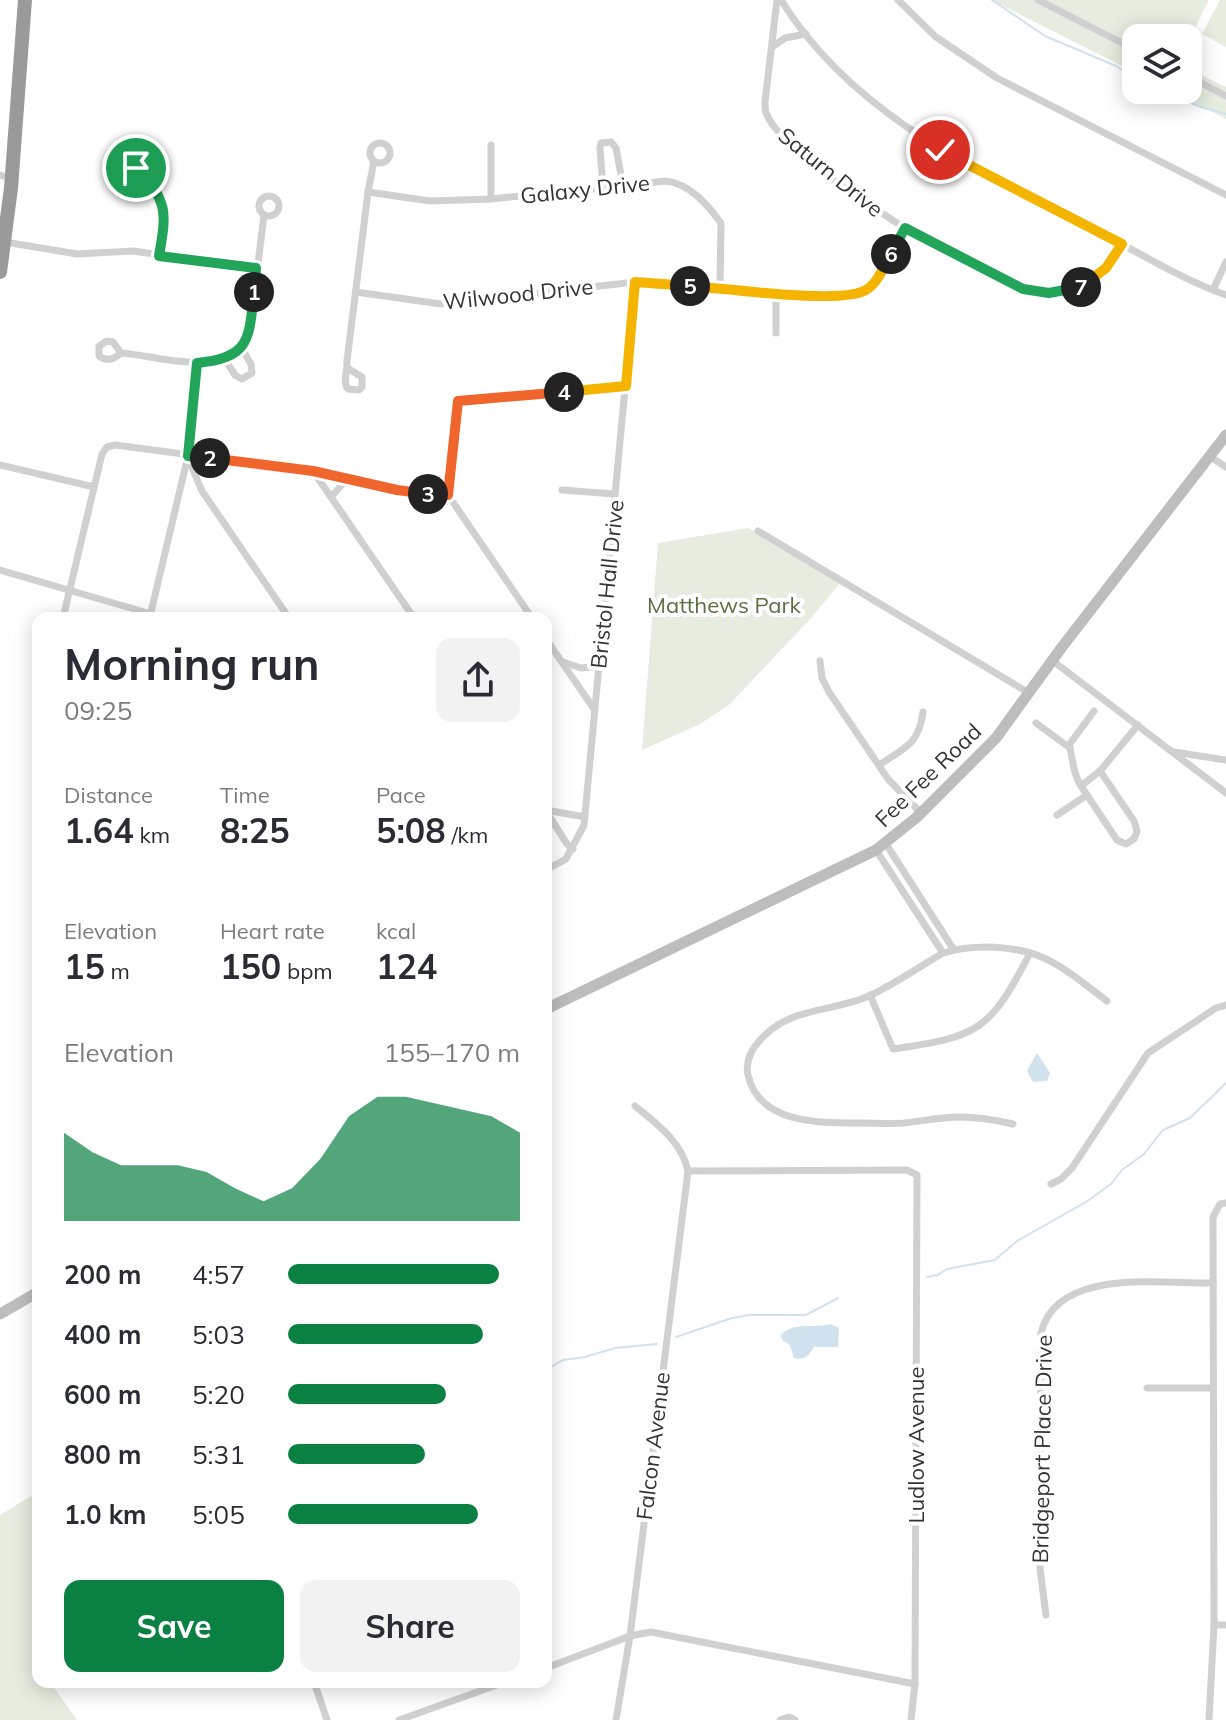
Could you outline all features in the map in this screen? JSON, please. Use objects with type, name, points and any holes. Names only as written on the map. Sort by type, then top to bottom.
[{"type":"highway","points":[[0,208],[15,0]]},
{"type":"highway","points":[[0,272],[11,188],[25,0]]},
{"type":"street","points":[[779,0],[853,85],[917,136],[970,167],[1226,295]]},
{"type":"street","name":"Saturn Drive","points":[[779,0],[765,102],[770,122],[838,184],[905,228],[1011,283],[1040,293],[1069,291],[1086,284],[1106,268],[1122,244]]},
{"type":"street","points":[[898,0],[936,37],[997,78],[1226,195]]},
{"type":"street","points":[[1038,0],[1122,43]]},
{"type":"street","points":[[772,48],[785,38],[806,34]]},
{"type":"street","points":[[1202,83],[1226,96]]},
{"type":"street","points":[[603,188],[600,148],[601,143],[606,142],[611,142],[616,148],[623,186]]},
{"type":"street","points":[[491,145],[491,199]]},
{"type":"street","points":[[349,369],[347,361],[374,161]]},
{"type":"street","points":[[140,168],[154,184],[163,206],[165,223],[159,256]]},
{"type":"street","name":"Galaxy Drive","points":[[368,192],[430,201],[491,199],[680,182],[721,223],[720,288]]},
{"type":"street","points":[[121,353],[197,363],[224,358],[241,347],[249,336],[264,215]]},
{"type":"street","name":"Wilwood Drive","points":[[356,292],[441,304],[635,282],[776,294],[840,295],[863,291],[875,282],[905,228]]},
{"type":"street","points":[[5,242],[77,254],[113,251],[256,268]]},
{"type":"street","points":[[1213,290],[1226,262]]},
{"type":"street","name":"Bristol Hall Drive","points":[[573,849],[585,817],[635,282]]},
{"type":"street","points":[[776,294],[776,333]]},
{"type":"street","points":[[224,358],[235,375],[242,379],[248,377],[252,373],[251,364],[241,347]]},
{"type":"street","points":[[0,570],[69,592],[151,612],[188,456],[197,363]]},
{"type":"street","points":[[528,612],[448,495],[458,401],[626,386]]},
{"type":"street","name":"Fee Fee Road","points":[[552,1006],[881,847],[921,813],[984,751],[1226,435]]},
{"type":"street","points":[[64,612],[102,454],[107,447],[125,446],[313,471],[397,490],[448,495]]},
{"type":"street","points":[[188,456],[202,491],[285,612]]},
{"type":"street","points":[[1209,456],[1226,467]]},
{"type":"street","points":[[0,465],[94,487]]},
{"type":"street","points":[[313,471],[410,612]]},
{"type":"street","points":[[331,497],[348,478]]},
{"type":"street","points":[[562,490],[615,494]]},
{"type":"street","points":[[758,531],[1029,693]]},
{"type":"street","points":[[552,648],[594,709]]},
{"type":"street","points":[[561,661],[581,668],[599,666]]},
{"type":"street","points":[[820,661],[824,684],[888,779],[921,813]]},
{"type":"street","points":[[1053,661],[1226,793]]},
{"type":"street","points":[[1094,711],[1070,743],[1076,778],[1118,842],[1126,844],[1134,839],[1137,831],[1134,821],[1100,771]]},
{"type":"street","points":[[879,765],[914,740],[923,712]]},
{"type":"street","points":[[1036,723],[1070,748]]},
{"type":"street","points":[[1081,786],[1100,771],[1138,725]]},
{"type":"street","points":[[1172,751],[1226,760]]},
{"type":"street","points":[[1057,815],[1087,795]]},
{"type":"street","points":[[552,812],[585,817]]},
{"type":"street","points":[[552,820],[573,849],[561,863],[552,867]]},
{"type":"street","points":[[881,847],[954,950]]},
{"type":"street","points":[[881,847],[943,953]]},
{"type":"street","points":[[1013,1124],[960,1117],[901,1124],[816,1123],[779,1112],[765,1103],[751,1084],[747,1069],[750,1054],[772,1029],[797,1016],[831,1009],[870,995],[943,953],[954,950],[1010,949],[1030,953],[1058,967],[1107,1001]]},
{"type":"street","points":[[870,995],[893,1049],[947,1041],[966,1035],[1001,1006],[1030,953]]},
{"type":"street","points":[[1051,1184],[1072,1168],[1148,1053],[1202,1016],[1226,1005]]},
{"type":"street","points":[[635,1106],[672,1139],[686,1161],[688,1171]]},
{"type":"street","name":"Ludlow Avenue","points":[[688,1171],[914,1171],[917,1175],[915,1684],[911,1720]]},
{"type":"street","name":"Falcon Avenue","points":[[616,1720],[630,1636],[688,1171]]},
{"type":"street","points":[[1209,1720],[1214,1625],[1213,1217],[1220,1204],[1226,1203]]},
{"type":"street","name":"Bridgeport Place Drive","points":[[1046,1615],[1040,1553],[1041,1333],[1046,1316],[1067,1296],[1099,1286],[1213,1283]]},
{"type":"street","points":[[0,1314],[32,1295]]},
{"type":"street","points":[[1147,1388],[1213,1388]]},
{"type":"street","points":[[1214,1625],[1226,1625]]},
{"type":"street","points":[[552,1666],[630,1636],[651,1632],[915,1684]]},
{"type":"street","points":[[316,1688],[327,1720]]},
{"type":"street","points":[[399,1720],[488,1688]]},
{"type":"street","points":[[780,1720],[789,1717],[795,1720]]},
{"type":"green space","points":[[991,0],[1209,0],[1197,24],[1122,24],[1122,66]]},
{"type":"green space","points":[[1220,0],[1226,0],[1226,47],[1202,34]]},
{"type":"green space","points":[[1202,76],[1226,87],[1226,119],[1197,104],[1202,104]]},
{"type":"green space","name":"Matthews Park","points":[[748,528],[840,583],[729,705],[700,724],[642,750],[658,543]]},
{"type":"green space","points":[[32,1497],[32,1688],[54,1688],[77,1720],[0,1720],[0,1515]]},
{"type":"water","points":[[1037,1053],[1050,1073],[1047,1081],[1033,1082],[1027,1071]]},
{"type":"water","points":[[830,1324],[839,1328],[838,1347],[814,1347],[806,1357],[798,1359],[794,1358],[790,1345],[782,1340],[781,1335],[792,1328]]},
{"type":"waterway","points":[[992,0],[1045,36],[1122,70]]},
{"type":"waterway","points":[[1194,104],[1226,114]]},
{"type":"waterway","points":[[927,1277],[947,1269],[995,1260],[1017,1241],[1086,1202],[1144,1154],[1163,1130],[1190,1118],[1226,1083]]},
{"type":"waterway","points":[[676,1337],[749,1315],[806,1315],[838,1298]]},
{"type":"waterway","points":[[552,1366],[563,1360],[615,1348],[657,1344]]},
{"type":"route","points":[[136,168],[140,168],[154,184],[163,206],[165,223],[159,256],[256,268],[249,336],[244,345],[224,358],[197,363],[188,456],[313,471],[372,486],[448,495],[458,401],[626,386],[635,282],[776,294],[858,294],[875,282],[905,228],[1023,289],[1058,293],[1078,288],[1094,279],[1106,268],[1122,244],[940,150]]}]
